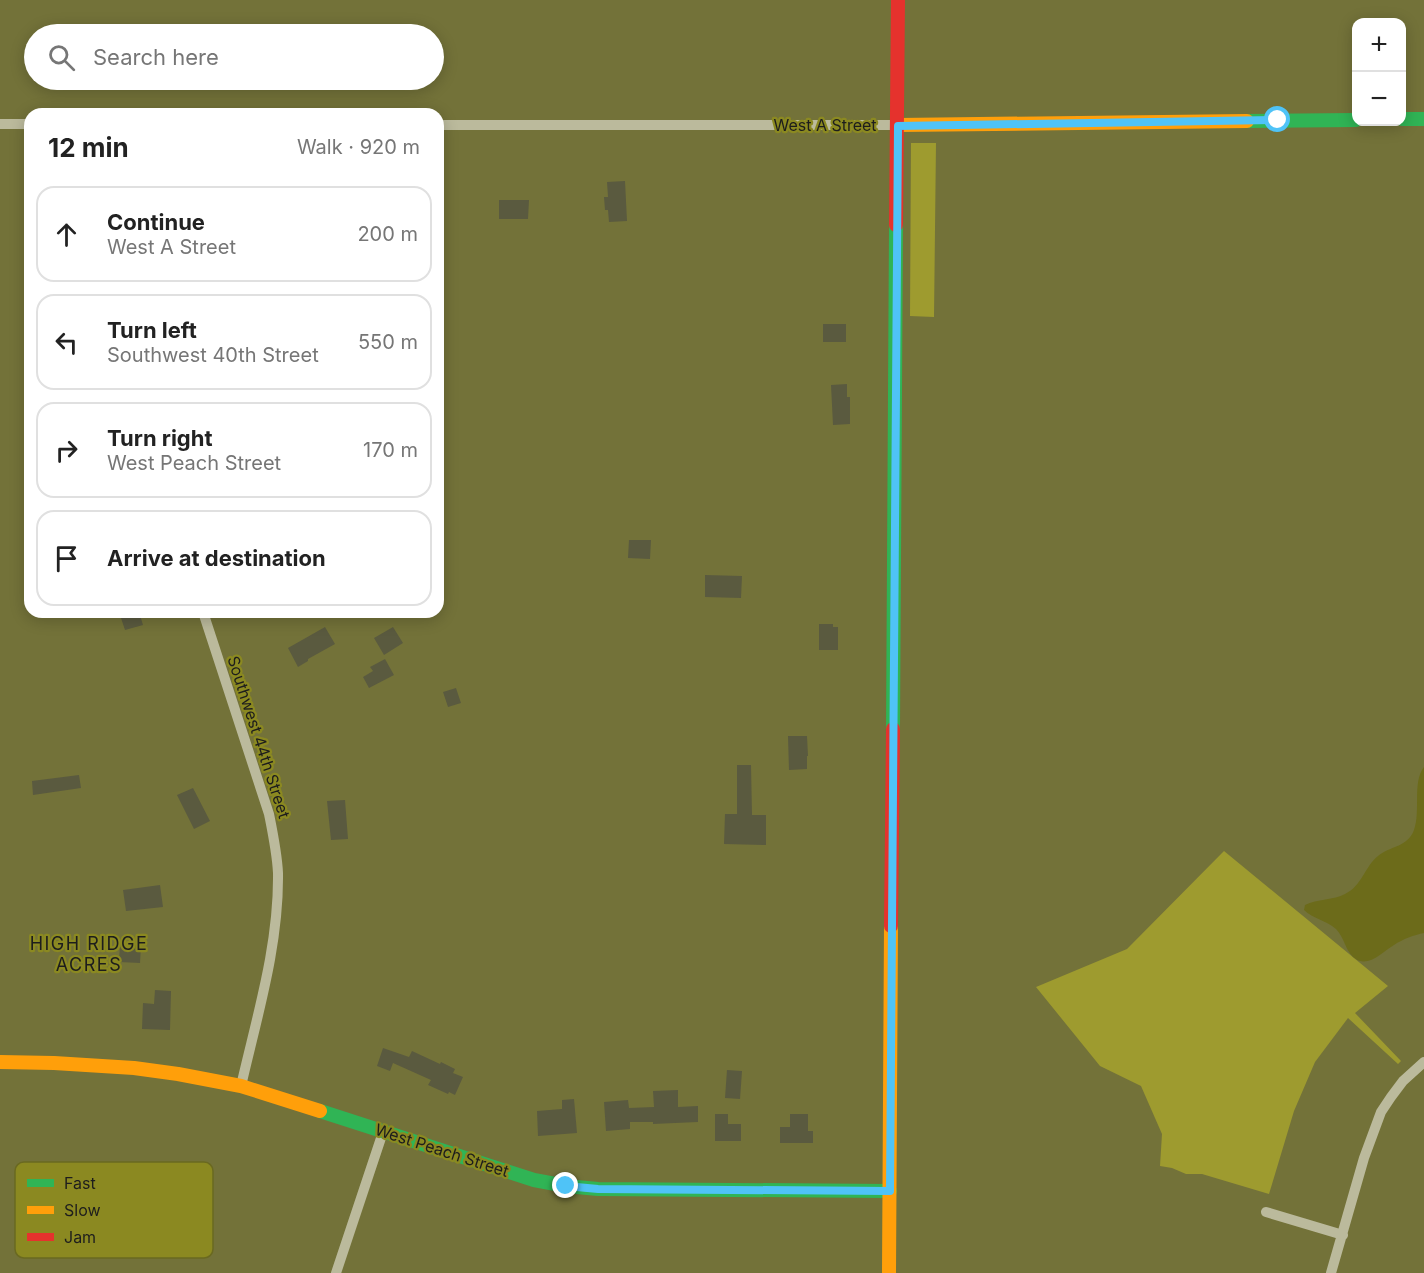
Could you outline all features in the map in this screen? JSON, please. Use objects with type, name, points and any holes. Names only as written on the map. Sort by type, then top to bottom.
[{"type":"main road","points":[[889,1273],[898,0]]},
{"type":"main road","points":[[1406,119],[1424,119]]},
{"type":"main road","name":"West A Street","points":[[898,126],[1352,120]]},
{"type":"main road","name":"West Peach Street","points":[[0,1062],[134,1068],[241,1086],[524,1177],[566,1186],[598,1189],[890,1191]]},
{"type":"street","points":[[0,124],[24,124]]},
{"type":"street","name":"West A Street","points":[[444,125],[898,126]]},
{"type":"street","name":"Southwest 44th Street","points":[[205,618],[270,814],[277,859],[278,894],[272,948],[241,1086]]},
{"type":"street","points":[[1332,1273],[1364,1158],[1381,1112],[1391,1097],[1424,1062]]},
{"type":"street","points":[[336,1273],[383,1132]]},
{"type":"street","points":[[1266,1212],[1343,1235]]},
{"type":"shaded area","points":[[911,143],[936,143],[934,317],[910,316]]},
{"type":"shaded area","points":[[1424,767],[1424,933],[1401,941],[1369,961],[1358,961],[1350,954],[1336,929],[1304,910],[1305,905],[1341,896],[1351,890],[1378,856],[1408,840],[1416,822],[1418,780]]},
{"type":"shaded area","points":[[1224,851],[1388,986],[1355,1013],[1401,1061],[1398,1064],[1348,1018],[1315,1062],[1294,1111],[1269,1194],[1202,1174],[1186,1174],[1160,1166],[1162,1134],[1141,1086],[1100,1066],[1036,987],[1127,949]]},
{"type":"building","points":[[625,181],[627,221],[609,222],[604,197],[608,197],[607,182]]},
{"type":"building","points":[[499,200],[529,200],[528,219],[499,219]]},
{"type":"building","points":[[823,324],[846,324],[846,342],[823,342]]},
{"type":"building","points":[[847,384],[847,397],[850,397],[850,424],[833,425],[831,385]]},
{"type":"building","points":[[629,540],[651,540],[650,559],[628,558]]},
{"type":"building","points":[[705,575],[742,576],[741,598],[705,597]]},
{"type":"building","points":[[121,618],[141,618],[143,625],[125,630]]},
{"type":"building","points":[[819,624],[833,624],[833,627],[838,627],[838,650],[819,650]]},
{"type":"building","points":[[325,627],[335,644],[298,667],[288,648]]},
{"type":"building","points":[[393,627],[403,643],[384,655],[374,638]]},
{"type":"building","points":[[385,659],[394,675],[369,688],[363,677],[373,671],[370,667]]},
{"type":"building","points":[[456,688],[461,703],[448,707],[443,692]]},
{"type":"building","points":[[788,736],[807,736],[807,769],[789,770]]},
{"type":"building","points":[[737,765],[751,765],[752,815],[766,815],[766,845],[724,844],[725,814],[737,814]]},
{"type":"building","points":[[79,775],[81,788],[33,795],[32,781]]},
{"type":"building","points":[[193,788],[210,821],[194,829],[177,795]]},
{"type":"building","points":[[345,800],[348,839],[331,840],[327,801]]},
{"type":"building","points":[[160,885],[163,907],[126,911],[123,890]]},
{"type":"building","points":[[120,944],[141,945],[140,963],[119,962]]},
{"type":"building","points":[[155,990],[171,991],[170,1030],[142,1029],[143,1003],[154,1004]]},
{"type":"building","points":[[383,1048],[409,1057],[412,1051],[455,1069],[453,1073],[463,1077],[455,1095],[428,1085],[431,1080],[393,1063],[390,1071],[377,1066]]},
{"type":"building","points":[[727,1070],[742,1071],[740,1099],[725,1098]]},
{"type":"building","points":[[678,1090],[678,1107],[698,1106],[698,1122],[653,1124],[653,1122],[630,1122],[630,1129],[606,1131],[604,1102],[628,1100],[629,1108],[654,1107],[653,1091]]},
{"type":"building","points":[[574,1099],[577,1133],[538,1136],[537,1111],[562,1109],[562,1100]]},
{"type":"building","points":[[715,1114],[728,1114],[728,1124],[741,1124],[741,1141],[715,1141]]},
{"type":"building","points":[[790,1114],[808,1114],[808,1131],[813,1131],[813,1143],[780,1143],[780,1127],[790,1127]]},
{"type":"traffic: fast","points":[[1406,119],[1424,119]]},
{"type":"traffic: fast","points":[[1247,121],[1352,120]]},
{"type":"traffic: fast","points":[[893,729],[896,225]]},
{"type":"traffic: fast","points":[[320,1111],[534,1180],[566,1186],[598,1189],[890,1191]]},
{"type":"traffic: slow","points":[[898,125],[1247,121]]},
{"type":"traffic: slow","points":[[889,1273],[891,926]]},
{"type":"traffic: slow","points":[[0,1062],[134,1068],[178,1074],[241,1086],[320,1111]]},
{"type":"traffic: jam","points":[[896,225],[898,0]]},
{"type":"traffic: jam","points":[[891,926],[893,729]]},
{"type":"district","name":"HIGH RIDGE ACRES","points":[[89,954]]},
{"type":"route","points":[[566,1186],[598,1189],[890,1191],[898,126],[1278,120]]}]
